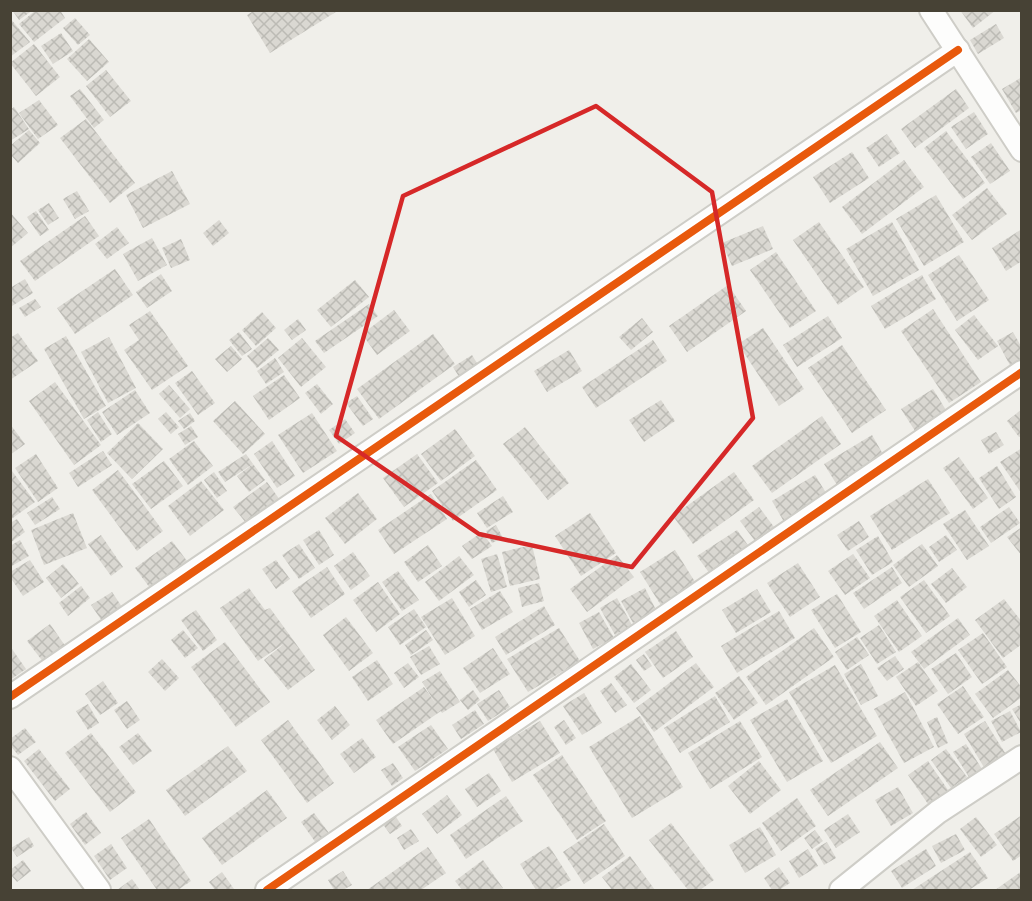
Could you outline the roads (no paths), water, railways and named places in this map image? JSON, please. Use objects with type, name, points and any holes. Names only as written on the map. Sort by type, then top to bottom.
[{"type":"street","points":[[931,10],[1022,150]]},
{"type":"street","points":[[10,697],[958,50]]},
{"type":"street","points":[[267,891],[1022,372]]},
{"type":"street","points":[[842,891],[938,812],[1022,758]]},
{"type":"street","points":[[10,768],[99,891]]}]
